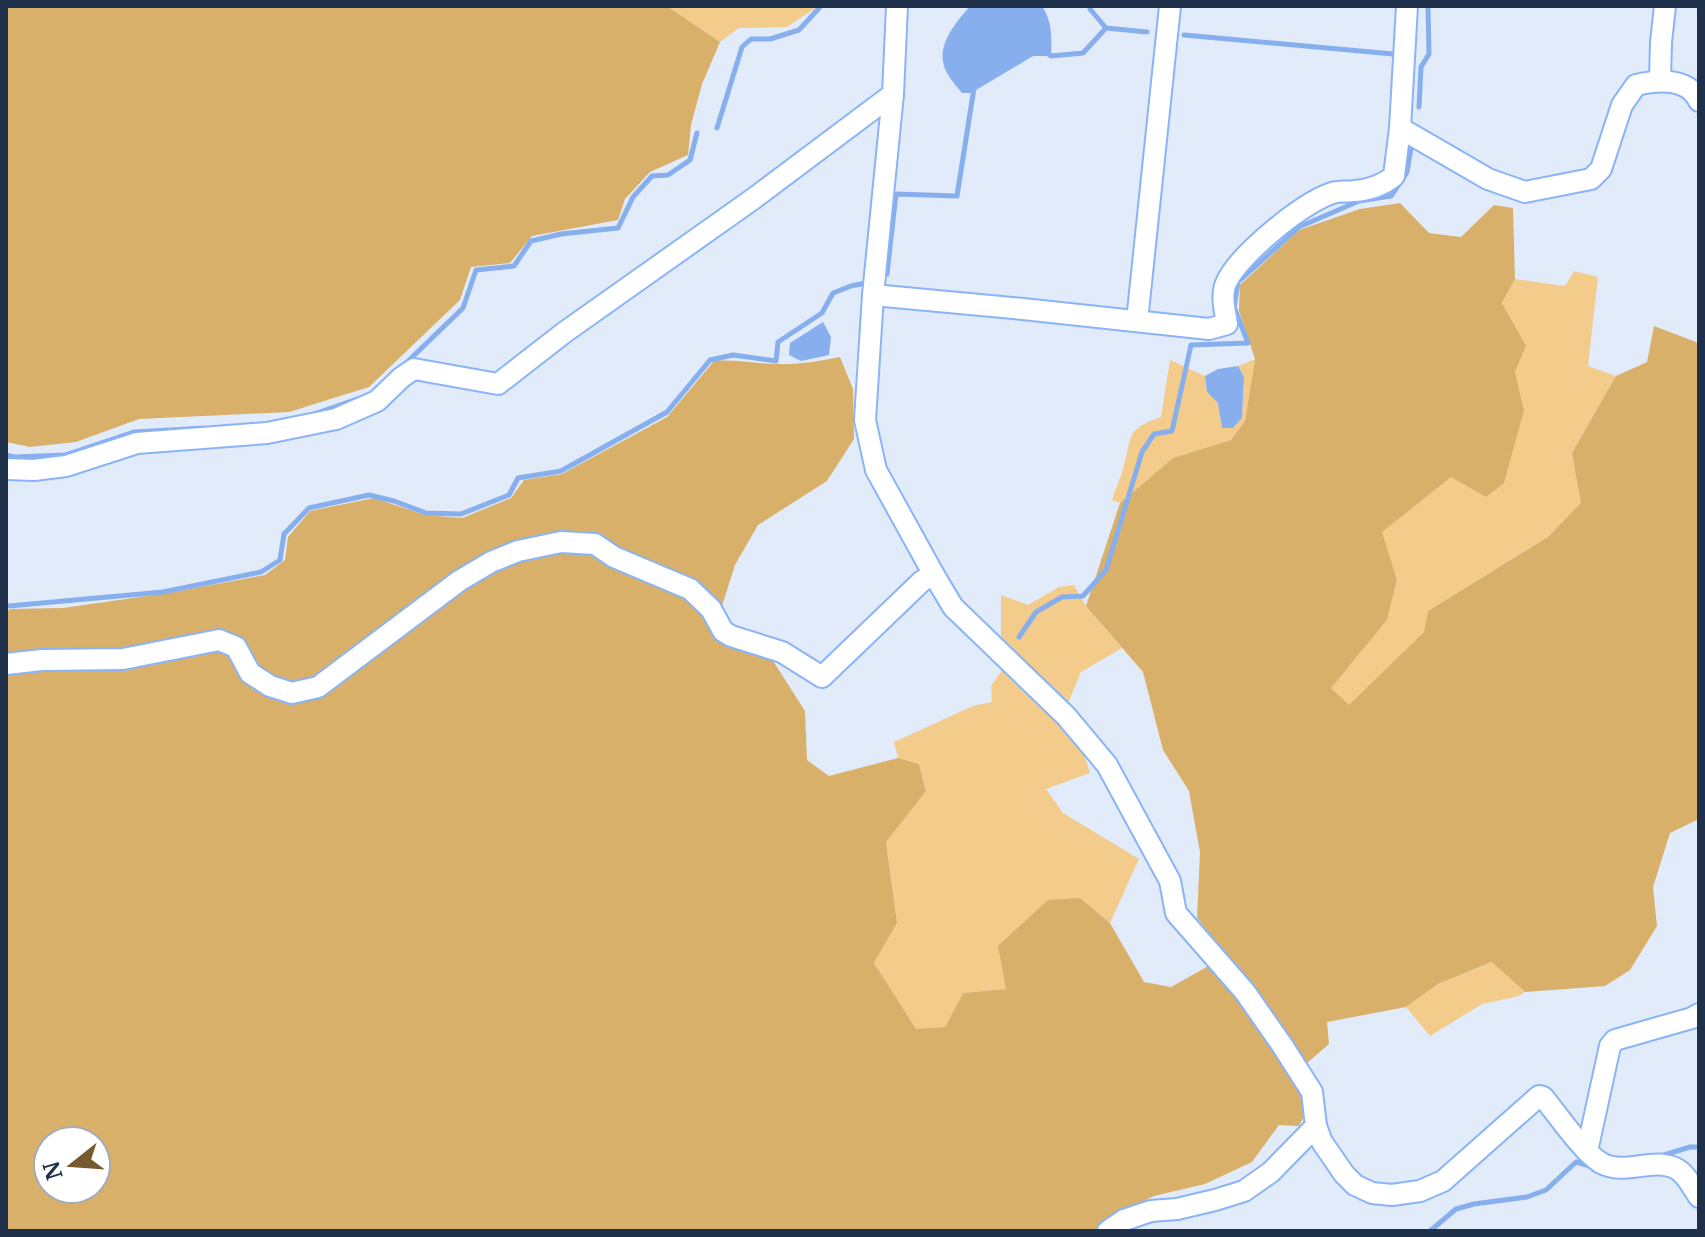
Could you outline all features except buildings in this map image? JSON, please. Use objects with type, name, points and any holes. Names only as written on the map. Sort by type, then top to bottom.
[{"type":"street","points":[[897,6],[893,94],[873,295],[865,420],[876,470],[953,607],[1066,716],[1107,765],[1170,881],[1176,913],[1245,992],[1289,1054],[1312,1092],[1316,1126],[1322,1142],[1355,1185],[1372,1193],[1392,1195],[1420,1191],[1443,1181],[1539,1096],[1587,1151],[1602,1163],[1620,1169],[1656,1165],[1674,1168],[1699,1197]]},
{"type":"street","points":[[1137,321],[1170,6]]},
{"type":"street","points":[[873,295],[1209,329],[1227,324],[1223,302],[1226,282],[1251,251],[1284,221],[1311,203],[1336,192],[1381,186],[1394,176],[1407,6]]},
{"type":"street","points":[[1660,80],[1665,6]]},
{"type":"street","points":[[1400,128],[1488,179],[1525,192],[1591,179],[1601,169],[1622,105],[1636,85],[1660,80],[1679,84],[1696,95],[1699,101]]},
{"type":"street","points":[[6,469],[66,466],[137,443],[267,433],[336,419],[377,401],[414,369],[498,384],[893,94]]},
{"type":"street","points":[[6,664],[42,660],[123,659],[219,640],[236,647],[250,673],[270,686],[292,693],[318,687],[459,581],[491,562],[518,551],[561,542],[595,544],[614,557],[690,589],[711,609],[723,631],[782,652],[822,677],[922,581],[934,575]]},
{"type":"street","points":[[1587,1151],[1610,1046],[1615,1040],[1699,1014]]},
{"type":"street","points":[[1108,1231],[1124,1220],[1151,1211],[1177,1209],[1244,1191],[1271,1172],[1316,1126]]},
{"type":"shaded area","points":[[6,6],[667,6],[720,42],[702,84],[691,125],[688,155],[650,172],[625,199],[618,220],[532,236],[510,263],[471,267],[460,300],[369,387],[289,412],[139,419],[76,442],[30,447],[6,442]]},
{"type":"shaded area","points":[[667,6],[815,6],[787,27],[739,28],[720,42]]},
{"type":"shaded area","points":[[1400,203],[1429,233],[1461,237],[1494,205],[1513,208],[1515,279],[1502,303],[1526,346],[1515,372],[1524,410],[1504,483],[1486,497],[1451,477],[1382,532],[1397,580],[1387,620],[1331,688],[1349,705],[1424,632],[1428,611],[1548,537],[1581,503],[1572,453],[1616,376],[1647,362],[1654,326],[1696,342],[1699,346],[1699,819],[1670,833],[1653,887],[1657,926],[1630,970],[1605,986],[1525,992],[1492,962],[1438,984],[1406,1007],[1327,1022],[1329,1044],[1307,1063],[1248,981],[1197,918],[1200,852],[1189,791],[1163,750],[1143,672],[1086,606],[1120,503],[1173,458],[1231,440],[1245,421],[1255,359],[1239,311],[1240,285],[1299,230],[1360,209]]},
{"type":"shaded area","points":[[1574,271],[1598,277],[1588,366],[1616,376],[1572,453],[1582,503],[1548,537],[1428,611],[1424,632],[1349,706],[1330,688],[1387,620],[1397,580],[1381,532],[1451,476],[1486,497],[1524,410],[1515,372],[1526,346],[1502,303],[1515,279],[1565,286]]},
{"type":"shaded area","points":[[840,357],[853,389],[854,439],[827,481],[758,525],[735,565],[714,631],[732,649],[768,653],[805,711],[807,760],[829,776],[898,758],[919,764],[926,791],[886,842],[897,923],[874,963],[916,1029],[945,1027],[963,993],[1006,989],[998,946],[1048,900],[1080,898],[1110,923],[1144,982],[1171,987],[1212,964],[1250,1008],[1304,1089],[1307,1110],[1299,1126],[1279,1125],[1252,1162],[1205,1184],[1154,1196],[1105,1220],[1094,1231],[6,1231],[6,612],[10,609],[63,608],[168,593],[265,575],[285,560],[288,537],[310,511],[374,498],[425,515],[462,518],[511,498],[524,480],[562,474],[667,417],[714,361],[769,364]]},
{"type":"shaded area","points":[[1255,359],[1245,421],[1231,440],[1173,458],[1120,503],[1112,500],[1135,430],[1161,417],[1170,360],[1205,376],[1207,392],[1218,403],[1222,427],[1233,428],[1242,418],[1244,377],[1238,366]]},
{"type":"shaded area","points":[[1074,585],[1086,606],[1122,648],[1081,672],[1068,703],[1090,773],[1046,789],[1063,813],[1139,859],[1110,923],[1080,898],[1006,989],[963,993],[945,1027],[916,1030],[874,963],[897,923],[886,842],[926,790],[919,764],[898,758],[894,742],[973,706],[992,702],[991,686],[1001,672],[1001,595],[1028,605],[1059,587]]},
{"type":"shaded area","points":[[1493,962],[1525,992],[1482,1004],[1430,1036],[1406,1007],[1438,984]]},
{"type":"water","points":[[970,6],[1042,6],[1051,30],[1051,56],[1033,56],[971,93],[962,93],[947,73],[943,55],[948,37]]},
{"type":"water","points":[[823,322],[831,337],[829,355],[801,361],[789,355],[790,343]]},
{"type":"water","points":[[1238,366],[1244,377],[1242,418],[1233,428],[1222,428],[1218,403],[1207,392],[1205,376],[1218,369]]},
{"type":"waterway","points":[[717,128],[742,47],[751,39],[770,39],[799,30],[821,6]]},
{"type":"waterway","points":[[1419,107],[1421,67],[1429,54],[1428,6]]},
{"type":"waterway","points":[[1090,9],[1106,28],[1147,32]]},
{"type":"waterway","points":[[1046,52],[1051,56],[1083,53],[1106,28]]},
{"type":"waterway","points":[[1184,35],[1393,54]]},
{"type":"waterway","points":[[887,274],[896,194],[957,196],[974,88]]},
{"type":"waterway","points":[[403,366],[463,308],[476,270],[514,266],[531,241],[561,234],[618,228],[633,197],[652,176],[668,175],[690,160],[697,133]]},
{"type":"waterway","points":[[1019,637],[1036,612],[1062,597],[1083,596],[1106,570],[1142,452],[1154,434],[1172,431],[1191,345],[1248,343],[1234,307],[1238,282],[1299,227],[1359,201],[1391,196],[1407,172],[1411,148]]},
{"type":"waterway","points":[[9,606],[163,592],[261,572],[280,560],[284,534],[309,508],[369,495],[426,513],[461,514],[509,495],[518,478],[561,471],[667,412],[710,360],[733,355],[776,361],[778,342],[822,313],[833,293],[866,283]]},
{"type":"waterway","points":[[317,413],[360,398]]},
{"type":"waterway","points":[[6,455],[65,455],[134,432],[205,428]]},
{"type":"waterway","points":[[1661,1156],[1699,1147]]},
{"type":"waterway","points":[[1430,1231],[1456,1209],[1527,1197],[1546,1190],[1576,1162],[1590,1166]]}]
